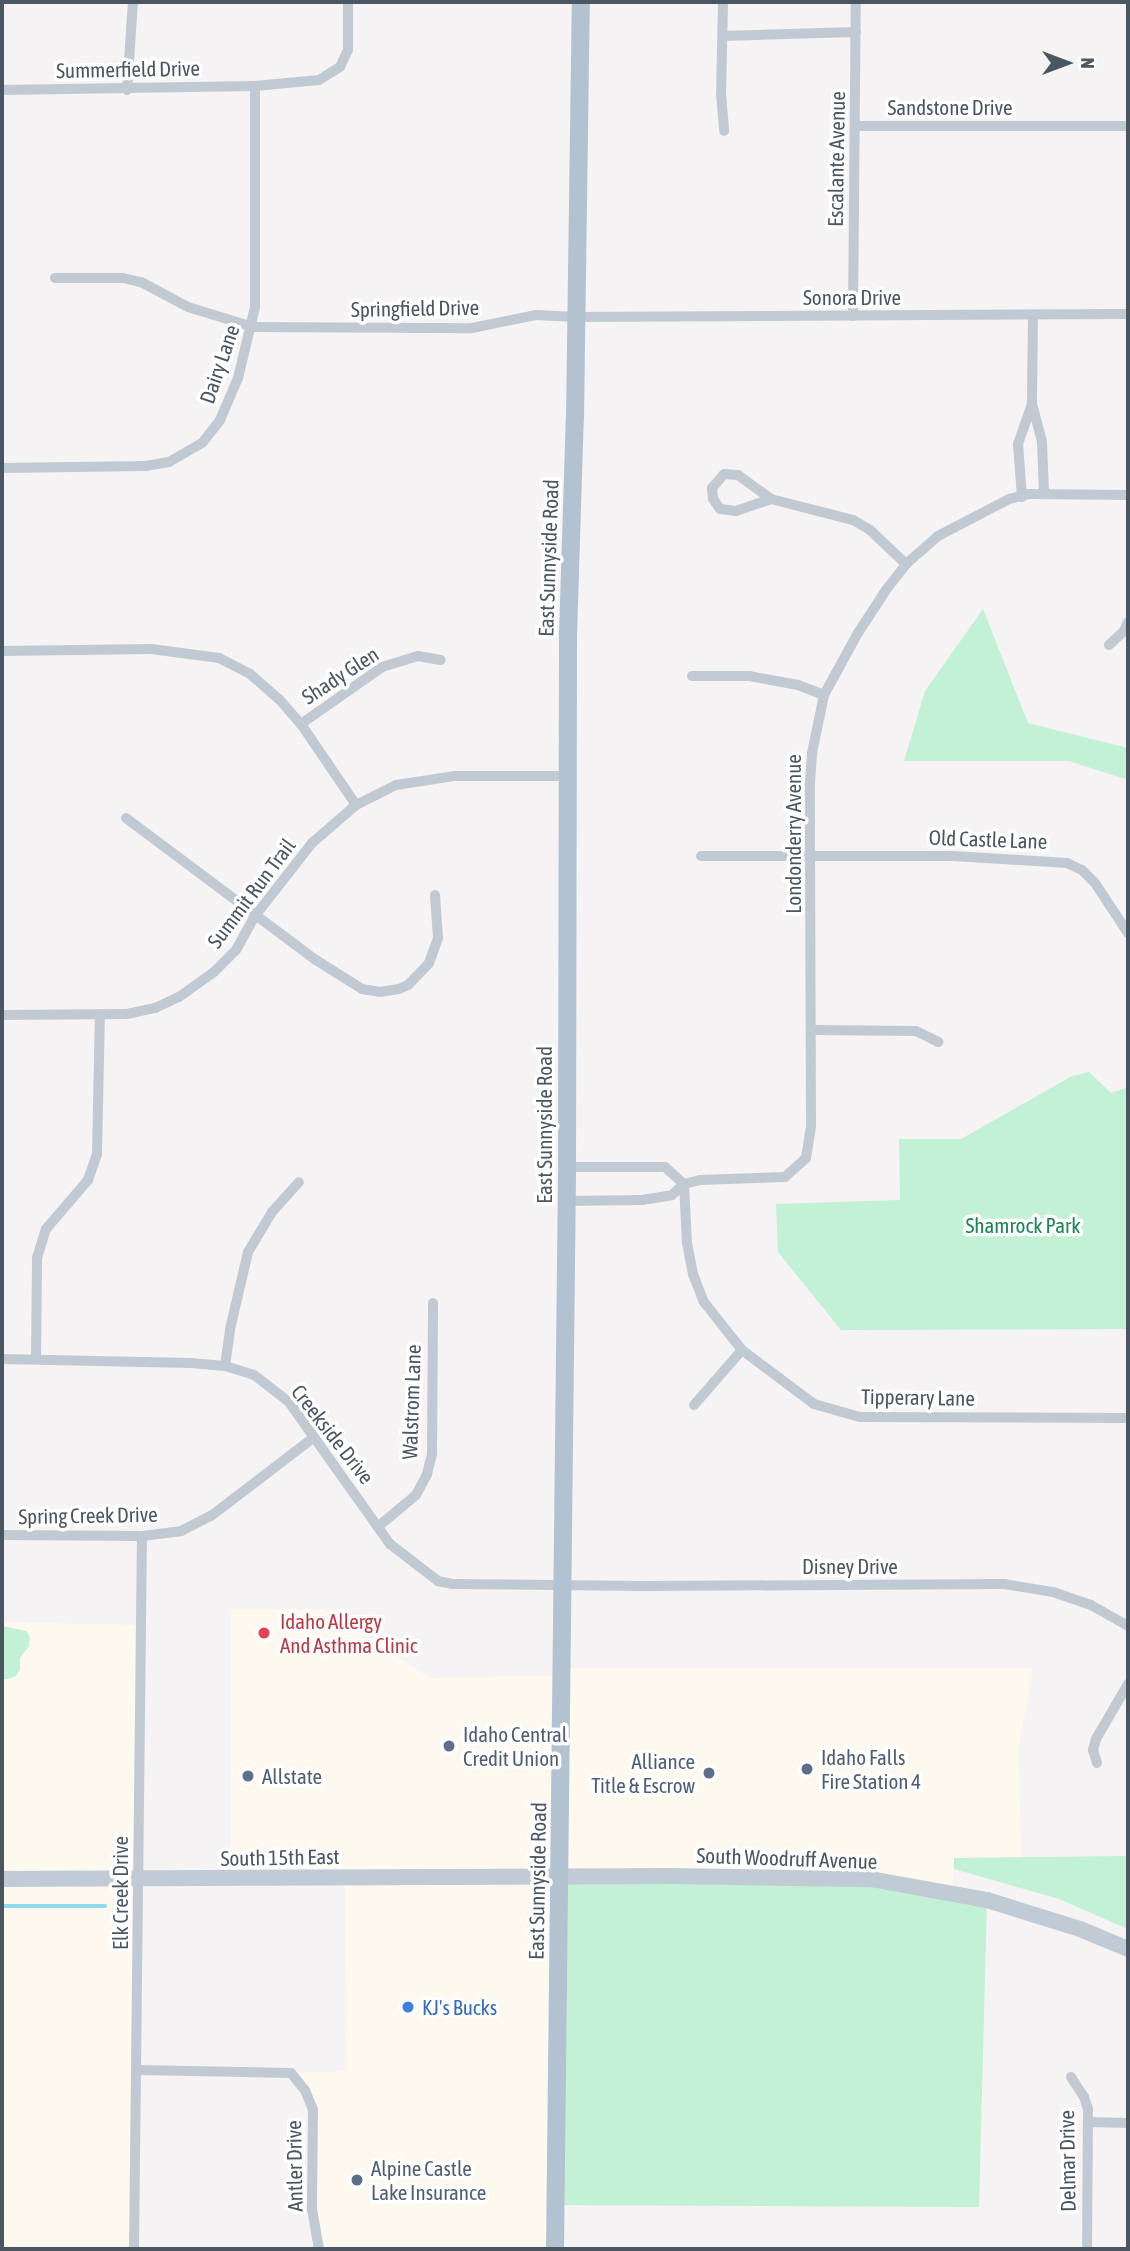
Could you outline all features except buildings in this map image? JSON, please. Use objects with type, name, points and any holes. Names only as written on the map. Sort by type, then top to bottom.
[{"type":"main road","name":"East Sunnyside Road","points":[[555,2249],[567,1167],[567,776],[581,2]]},
{"type":"main road","name":"South 15th East","points":[[2,1879],[560,1877]]},
{"type":"main road","name":"South Woodruff Avenue","points":[[560,1877],[871,1879],[987,1900],[1080,1929],[1128,1949]]},
{"type":"street","points":[[127,90],[133,2]]},
{"type":"street","name":"Summerfield Drive","points":[[2,90],[255,86],[319,80],[333,74],[340,67],[348,50],[348,2]]},
{"type":"street","points":[[723,2],[721,94],[724,131]]},
{"type":"street","name":"Escalante Avenue","points":[[853,316],[856,2]]},
{"type":"street","points":[[723,36],[856,32]]},
{"type":"street","name":"Dairy Lane","points":[[2,468],[146,466],[169,462],[203,442],[220,421],[238,378],[256,307],[255,86]]},
{"type":"street","name":"Sandstone Drive","points":[[856,126],[1128,126]]},
{"type":"street","name":"Springfield Drive","points":[[55,278],[123,278],[141,282],[188,307],[253,327],[472,328],[536,314],[576,317]]},
{"type":"street","name":"Sonora Drive","points":[[576,317],[1128,314]]},
{"type":"street","points":[[1033,316],[1032,404],[1042,442],[1044,493]]},
{"type":"street","points":[[1022,497],[1018,444],[1032,404]]},
{"type":"street","points":[[771,499],[743,510],[720,509],[713,499],[712,488],[724,474],[738,475],[771,499],[853,520],[870,530],[906,564]]},
{"type":"street","name":"Londonderry Avenue","points":[[566,1201],[642,1200],[672,1195],[684,1184],[785,1177],[795,1171],[806,1158],[810,1144],[812,1030],[812,753],[824,695],[858,633],[906,564],[959,523],[1009,499],[1044,493],[1128,495]]},
{"type":"street","points":[[1109,646],[1128,622]]},
{"type":"street","points":[[2,651],[151,649],[219,658],[250,674],[279,699],[301,724],[356,805]]},
{"type":"street","name":"Shady Glen","points":[[301,724],[382,667],[418,656],[441,660]]},
{"type":"street","points":[[692,677],[749,677],[798,685],[824,695]]},
{"type":"street","name":"Summit Run Trail","points":[[2,1014],[100,1014],[155,1008],[179,997],[214,972],[236,950],[256,916],[312,843],[356,805],[396,785],[414,780],[455,776],[567,776]]},
{"type":"street","points":[[126,818],[256,916],[362,989],[380,992],[408,985],[436,952],[438,938],[435,895]]},
{"type":"street","name":"Old Castle Lane","points":[[701,856],[953,856],[1067,863],[1082,870],[1095,883],[1128,933]]},
{"type":"street","points":[[36,1359],[37,1258],[46,1229],[88,1181],[97,1154],[100,1014]]},
{"type":"street","points":[[812,1030],[916,1031],[939,1042]]},
{"type":"street","points":[[567,1167],[665,1167],[684,1184]]},
{"type":"street","points":[[225,1366],[230,1329],[248,1252],[272,1212],[299,1182]]},
{"type":"street","name":"Tipperary Lane","points":[[684,1184],[687,1243],[693,1274],[704,1302],[742,1350],[799,1396],[814,1404],[860,1417],[1128,1418]]},
{"type":"street","name":"Walstrom Lane","points":[[380,1525],[416,1495],[429,1464],[433,1303]]},
{"type":"street","points":[[694,1405],[742,1350]]},
{"type":"street","name":"Creekside Drive","points":[[2,1359],[225,1366],[254,1375],[289,1402],[313,1438],[380,1525],[390,1544],[439,1581],[452,1584],[563,1584]]},
{"type":"street","name":"Spring Creek Drive","points":[[2,1535],[142,1536],[181,1531],[211,1516],[313,1438]]},
{"type":"street","name":"Elk Creek Drive","points":[[134,2249],[142,1536]]},
{"type":"street","name":"Disney Drive","points":[[563,1584],[1004,1584],[1053,1592],[1091,1605],[1128,1626]]},
{"type":"street","points":[[1097,1763],[1093,1750],[1096,1739],[1128,1684]]},
{"type":"street","name":"Antler Drive","points":[[138,2070],[291,2073],[305,2090],[313,2110],[312,2209],[319,2249]]},
{"type":"street","name":"Delmar Drive","points":[[1071,2077],[1084,2097],[1088,2122],[1087,2249]]},
{"type":"street","points":[[1088,2122],[1128,2123]]},
{"type":"shaded area","points":[[231,1609],[325,1609],[430,1678],[562,1675],[562,1668],[1033,1668],[1019,1746],[1021,1857],[954,1858],[953,1894],[560,1877],[555,2249],[319,2249],[313,2110],[291,2073],[346,2071],[345,1877],[231,1878]]},
{"type":"shaded area","points":[[2,1622],[142,1625],[133,2249],[2,2249]]},
{"type":"green space","points":[[983,609],[1028,723],[1128,748],[1128,780],[1069,761],[904,761],[925,691]]},
{"type":"green space","name":"Shamrock Park","points":[[1089,1072],[1111,1093],[1128,1087],[1128,1329],[841,1330],[778,1252],[776,1204],[900,1200],[899,1139],[961,1139],[1072,1076]]},
{"type":"green space","points":[[2,1626],[26,1631],[30,1638],[29,1646],[20,1658],[20,1670],[15,1677],[2,1680]]},
{"type":"green space","points":[[1128,1856],[1128,1929],[1059,1899],[954,1869],[954,1858]]},
{"type":"green space","points":[[560,1877],[859,1879],[987,1900],[979,2207],[556,2205]]},
{"type":"waterway","points":[[2,1906],[105,1906]]},
{"type":"place","name":"Idaho Allergy And Asthma Clinic","points":[[264,1633]]},
{"type":"place","name":"Idaho Central Credit Union","points":[[449,1746]]},
{"type":"place","name":"Idaho Falls Fire Station 4","points":[[807,1769]]},
{"type":"place","name":"Alliance Title & Escrow","points":[[709,1773]]},
{"type":"place","name":"Allstate","points":[[248,1776]]},
{"type":"place","name":"KJ's Bucks","points":[[408,2007]]},
{"type":"place","name":"Alpine Castle Lake Insurance","points":[[357,2180]]}]
